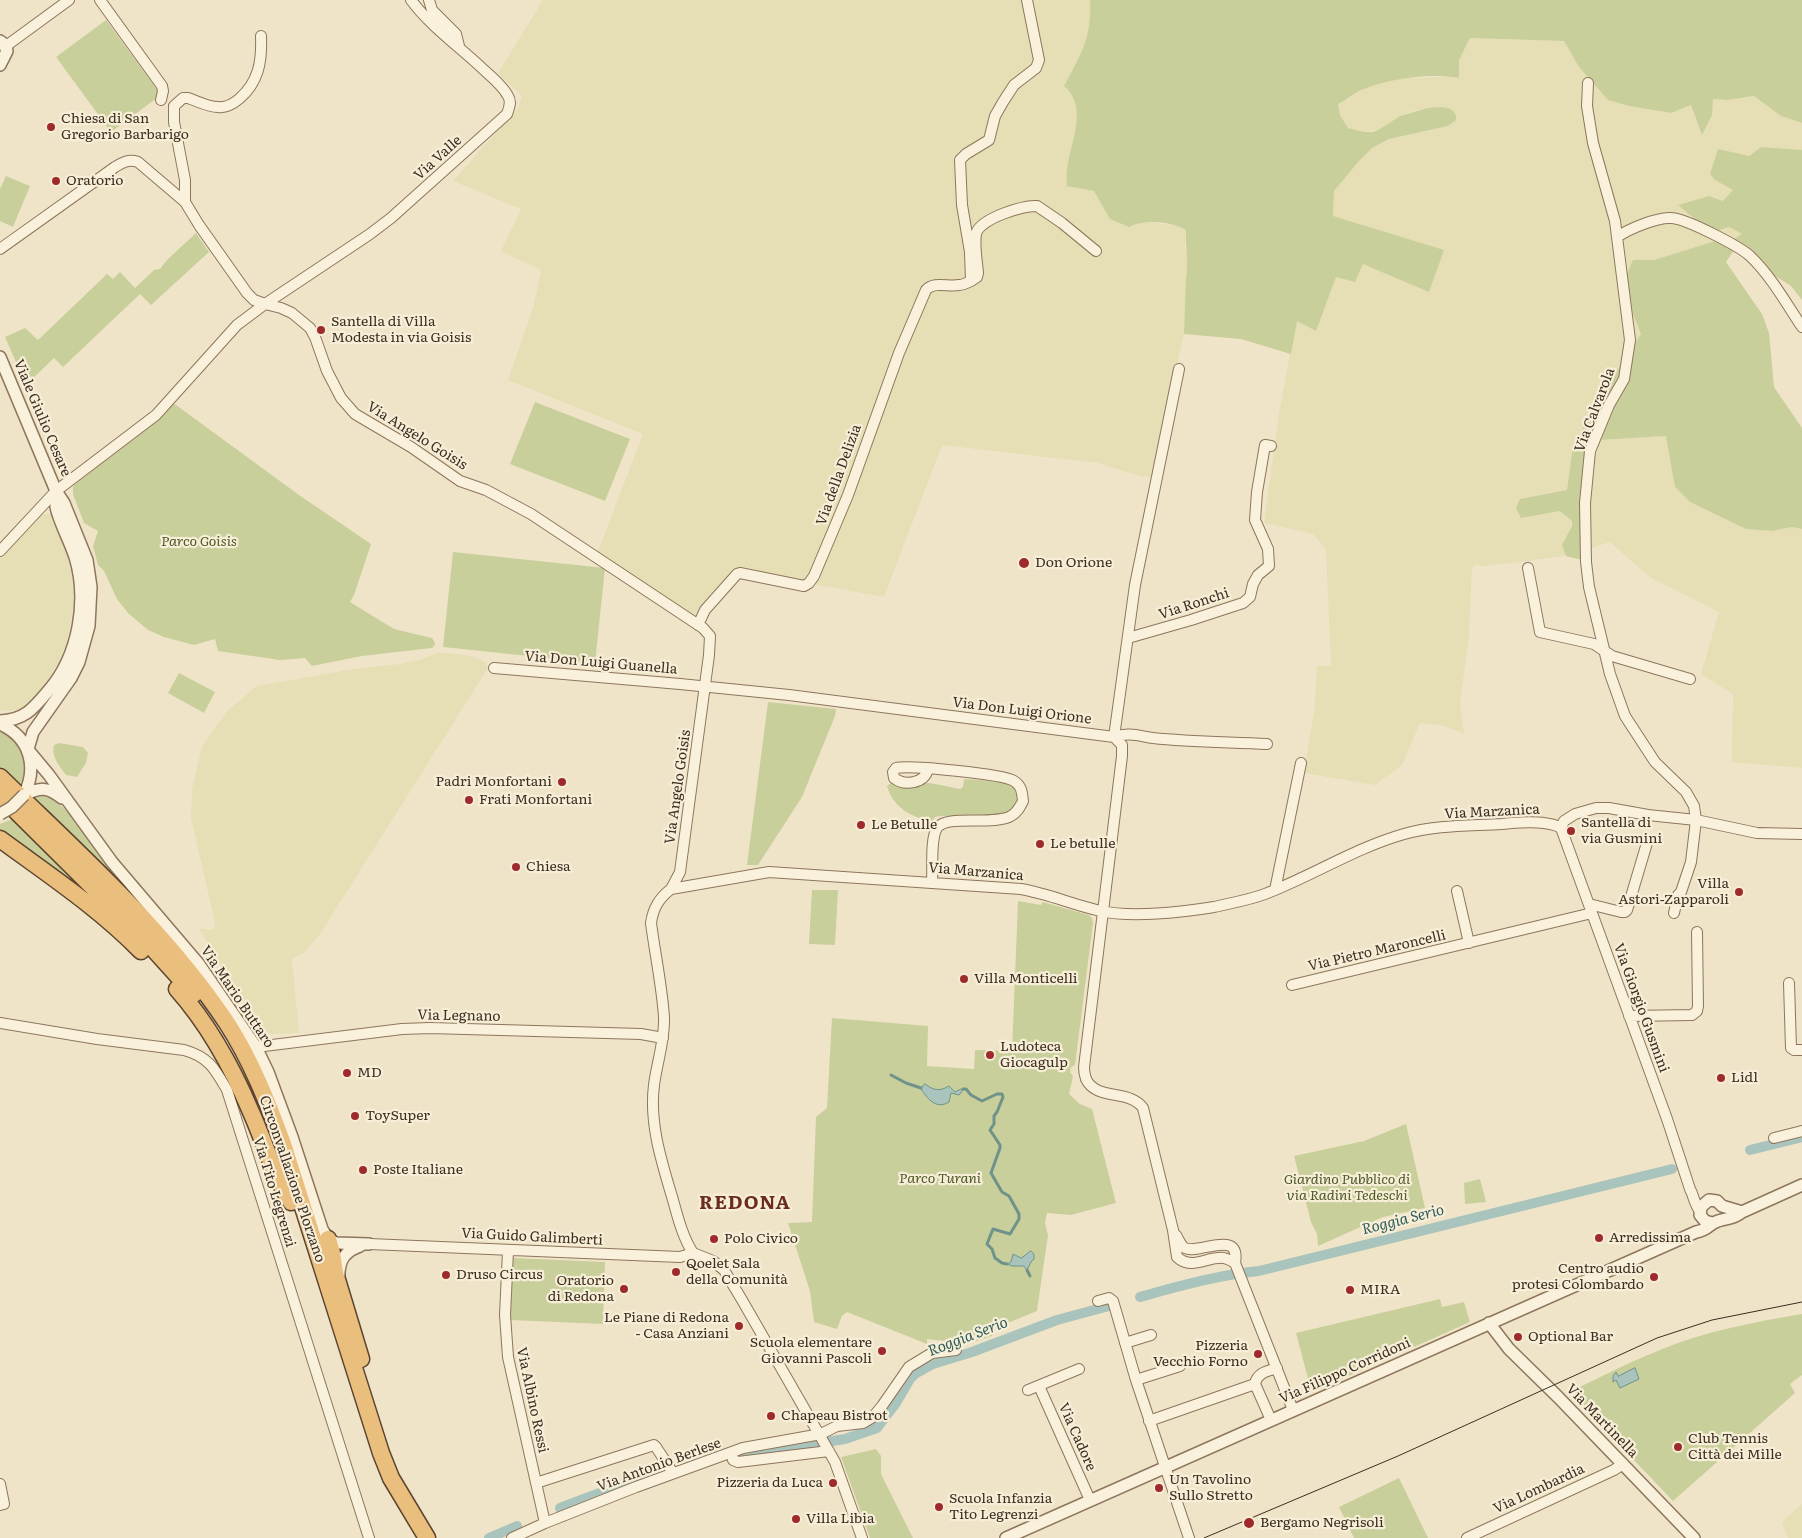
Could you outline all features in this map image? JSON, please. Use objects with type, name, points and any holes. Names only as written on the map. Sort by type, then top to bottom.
[{"type":"highway","name":"Circonvallazione Plorzano","points":[[0,778],[148,923],[190,972],[228,1024],[268,1101],[366,1409],[391,1478],[427,1538]]},
{"type":"highway","name":"Circonvallazione Plorzano","points":[[0,795],[138,932],[183,981],[200,1002],[228,1045],[260,1108],[276,1151],[370,1450],[383,1481],[418,1538]]},
{"type":"highway","points":[[0,839],[108,919],[143,953],[195,1010],[212,1034],[235,1075],[280,1184],[292,1202]]},
{"type":"highway","points":[[328,1239],[335,1273],[366,1375],[366,1409]]},
{"type":"street","points":[[1,61],[6,53],[3,44],[69,0]]},
{"type":"street","points":[[100,0],[162,86],[164,91],[162,100]]},
{"type":"street","points":[[411,0],[445,36],[459,46]]},
{"type":"street","name":"Via Valle","points":[[265,304],[391,218],[506,114],[510,108],[508,96],[494,79],[459,46],[456,34],[432,10],[429,0]]},
{"type":"street","points":[[971,281],[970,252],[962,205],[960,160],[966,154],[990,140],[995,116],[1014,84],[1036,68],[1038,60],[1027,0]]},
{"type":"street","points":[[185,202],[185,180],[174,122],[174,106],[183,98],[218,108],[226,107],[238,100],[256,79],[262,56],[261,36]]},
{"type":"street","name":"Via Calvarola","points":[[1588,82],[1587,106],[1593,143],[1615,221],[1630,340],[1624,379],[1610,405],[1590,451],[1585,503],[1586,562],[1589,587],[1610,674],[1625,716],[1656,762],[1692,800],[1696,820]]},
{"type":"street","points":[[0,249],[116,167],[128,161],[138,162],[185,202]]},
{"type":"street","name":"Via Angelo Goisis","points":[[185,202],[247,293],[254,300],[292,313],[310,328],[327,371],[341,398],[355,414],[411,447],[460,481],[486,490],[531,514],[698,625],[707,632],[711,639],[680,872],[671,889],[659,900],[651,923],[664,1018],[663,1038],[654,1086],[658,1152],[678,1219],[688,1246],[693,1253]]},
{"type":"street","points":[[971,281],[977,277],[978,273],[976,236],[979,228],[988,221],[1021,208],[1037,206],[1062,223],[1096,251]]},
{"type":"street","points":[[1617,237],[1638,227],[1664,218],[1671,218],[1686,222],[1730,243],[1749,255],[1756,262],[1773,283],[1802,327]]},
{"type":"street","name":"Via della Delizia","points":[[698,625],[706,610],[737,574],[740,573],[804,586],[809,583],[814,576],[848,495],[899,353],[926,290],[930,286],[961,285],[971,281]]},
{"type":"street","points":[[0,551],[56,491],[156,415],[237,325],[265,304]]},
{"type":"street","name":"Viale Giulio Cesare","points":[[0,357],[87,560],[91,587],[89,626],[79,662],[71,678],[32,732],[28,750],[31,773],[30,782],[24,795]]},
{"type":"street","points":[[1179,369],[1135,585],[1114,737],[1122,745],[1122,756],[1084,1067],[1086,1079],[1099,1091],[1131,1098],[1139,1102],[1143,1108],[1173,1230],[1177,1256],[1185,1263],[1190,1264],[1222,1258],[1237,1267]]},
{"type":"street","name":"Via Ronchi","points":[[1128,638],[1243,603],[1250,597],[1253,584],[1258,575],[1269,566],[1268,549],[1255,520],[1257,492],[1265,445],[1271,446]]},
{"type":"street","name":"Viale Giulio Cesare","points":[[0,722],[21,717],[30,712],[54,685],[74,642],[80,612],[79,575],[75,556],[56,507],[56,491]]},
{"type":"street","points":[[1528,568],[1540,632],[1594,644],[1612,656],[1690,679]]},
{"type":"street","name":"Via Don Luigi Guanella","points":[[494,668],[705,687]]},
{"type":"street","name":"Via Don Luigi Orione","points":[[705,687],[1114,737],[1121,734],[1129,734],[1152,738],[1267,744]]},
{"type":"street","name":"Viale Giulio Cesare","points":[[0,722],[14,732],[28,750]]},
{"type":"street","points":[[1122,756],[1131,744],[1138,739],[1152,738]]},
{"type":"street","name":"Via Mario Buttaro","points":[[28,750],[49,775],[112,862],[198,963],[256,1047],[268,1072],[292,1137],[322,1229],[328,1239]]},
{"type":"street","points":[[1275,890],[1301,763]]},
{"type":"street","points":[[928,769],[999,776],[1013,780],[1019,785],[1023,801],[1019,810],[1011,816],[990,821],[953,821],[942,823],[936,829],[933,841],[932,882]]},
{"type":"street","name":"Via Mario Buttaro","points":[[24,795],[34,790],[51,790],[68,802]]},
{"type":"street","points":[[0,814],[16,805],[24,795]]},
{"type":"street","points":[[1561,828],[1564,821],[1576,814],[1596,808],[1610,808],[1648,815],[1696,820],[1756,833],[1802,834]]},
{"type":"street","points":[[1674,913],[1678,895],[1681,892],[1691,862],[1696,820]]},
{"type":"street","name":"Via Marzanica","points":[[671,889],[769,872],[932,882],[1035,892],[1102,912],[1147,914],[1214,907],[1247,900],[1275,890],[1331,863],[1412,832],[1510,823],[1551,824],[1561,828]]},
{"type":"street","name":"Via Giorgio Gusmini","points":[[1561,828],[1667,1119],[1694,1197],[1695,1206],[1708,1218]]},
{"type":"street","points":[[1590,908],[1625,912],[1647,843]]},
{"type":"street","points":[[1457,891],[1469,943]]},
{"type":"street","name":"Via Pietro Maroncelli","points":[[1292,985],[1469,943],[1590,908]]},
{"type":"street","points":[[1629,1016],[1692,1015],[1697,1012],[1697,932]]},
{"type":"street","points":[[1789,983],[1791,1048],[1802,1050]]},
{"type":"street","name":"Via Tito Legrenzi","points":[[0,1023],[97,1039],[184,1050],[206,1060],[216,1071],[230,1099],[369,1538]]},
{"type":"street","name":"Via Legnano","points":[[256,1047],[402,1029],[430,1028],[641,1034],[663,1038]]},
{"type":"street","points":[[1774,1138],[1802,1131]]},
{"type":"street","points":[[1708,1218],[1733,1219],[1742,1212],[1802,1185]]},
{"type":"street","points":[[1694,1197],[1717,1201],[1722,1206],[1742,1212]]},
{"type":"street","name":"Via Filippo Corridoni","points":[[1708,1218],[1703,1204],[1709,1200]]},
{"type":"street","name":"Via Filippo Corridoni","points":[[1006,1538],[1696,1232],[1697,1225],[1708,1218],[1723,1214],[1722,1206]]},
{"type":"street","points":[[1173,1230],[1183,1246],[1189,1250],[1221,1244],[1231,1247],[1235,1253],[1237,1267],[1244,1286],[1293,1410]]},
{"type":"street","points":[[328,1239],[336,1243],[368,1244]]},
{"type":"street","points":[[342,1295],[341,1261],[346,1253],[353,1248],[368,1244]]},
{"type":"street","name":"Via Guido Galimberti","points":[[368,1244],[680,1257],[693,1253]]},
{"type":"street","name":"Via Albino Ressi","points":[[508,1251],[505,1315],[508,1358],[545,1523]]},
{"type":"street","points":[[693,1253],[713,1262],[724,1270],[821,1434],[835,1462],[862,1538]]},
{"type":"street","points":[[1098,1301],[1109,1298],[1113,1300],[1149,1421],[1189,1538]]},
{"type":"street","name":"Via Martinella","points":[[1489,1323],[1508,1349],[1556,1394],[1694,1538]]},
{"type":"street","points":[[1125,1343],[1151,1335]]},
{"type":"street","name":"Via Antonio Berlese","points":[[512,1538],[545,1523],[732,1452],[755,1445],[821,1434],[837,1426],[863,1422],[873,1417],[909,1368],[932,1353],[956,1350]]},
{"type":"street","points":[[1136,1380],[1180,1366]]},
{"type":"street","points":[[1271,1420],[1255,1384],[1256,1378],[1260,1374],[1277,1368]]},
{"type":"street","points":[[1028,1390],[1079,1369]]},
{"type":"street","points":[[1149,1421],[1255,1384]]},
{"type":"street","name":"Via Cadore","points":[[1039,1386],[1090,1500]]},
{"type":"street","points":[[536,1483],[654,1445],[673,1473]]},
{"type":"street","points":[[732,1452],[734,1460],[738,1462],[828,1449]]},
{"type":"street","name":"Via Lombardia","points":[[1467,1538],[1614,1470],[1623,1464]]},
{"type":"street","points":[[0,1484],[2,1504]]},
{"type":"shaded area","points":[[543,0],[1090,0],[1091,19],[1085,47],[1064,86],[1072,93],[1077,111],[1076,128],[1067,171],[1094,191],[1110,219],[1177,225],[1186,230],[1185,247],[1188,270],[1334,191],[1372,148],[1389,139],[1448,126],[1442,107],[1413,111],[1400,116],[1380,129],[1364,132],[1348,128],[1340,115],[1337,104],[1347,100],[1362,89],[1402,78],[1459,78],[1459,60],[1470,38],[1564,41],[1579,67],[1608,100],[1629,106],[1671,113],[1691,105],[1702,134],[1712,115],[1713,99],[1727,100],[1754,96],[1781,116],[1802,123],[1802,150],[1761,147],[1715,180],[1734,190],[1723,201],[1709,196],[1678,205],[1697,221],[1729,227],[1742,234],[1734,239],[1712,242],[1654,260],[1633,314],[1641,334],[1602,393],[1573,446],[1567,490],[1521,499],[1521,518],[1560,511],[1572,521],[1566,556],[1487,566],[1475,565],[1472,568],[1469,636],[1460,702],[1464,734],[1441,725],[1420,723],[1402,765],[1375,785],[1304,773],[1315,704],[1317,666],[1331,666],[1326,549],[1313,534],[1264,523],[1279,413],[1290,354],[1241,339],[1184,334],[1151,477],[1140,476],[1098,463],[942,445],[884,597],[792,580],[745,567],[733,570],[709,596],[695,619],[597,554],[643,434],[508,380],[534,305],[541,270],[501,251],[521,209],[453,181],[518,108],[522,96],[498,73]]},
{"type":"shaded area","points":[[1667,436],[1675,487],[1690,502],[1746,529],[1772,531],[1792,527],[1802,529],[1802,768],[1732,762],[1733,694],[1701,674],[1719,612],[1651,578],[1610,542],[1582,551],[1581,492],[1584,462],[1599,440]]},
{"type":"shaded area","points":[[41,514],[53,516],[65,547],[73,588],[70,625],[66,644],[59,662],[37,694],[27,706],[8,711],[0,710],[0,556]]},
{"type":"shaded area","points":[[438,653],[475,657],[486,663],[488,668],[320,934],[304,953],[293,958],[299,1033],[272,1034],[262,1030],[256,1026],[199,928],[214,929],[215,923],[191,818],[192,789],[202,747],[227,711],[257,686],[354,669],[400,664]]},
{"type":"shaded area","points":[[1802,1504],[1802,1538],[1788,1538],[1782,1522]]},
{"type":"green space","points":[[1090,0],[1802,0],[1802,123],[1781,116],[1754,96],[1727,100],[1713,99],[1712,115],[1702,135],[1691,105],[1671,113],[1629,106],[1608,100],[1579,67],[1564,41],[1470,38],[1459,60],[1459,78],[1423,76],[1399,79],[1361,90],[1338,104],[1340,115],[1348,128],[1364,132],[1373,132],[1400,116],[1428,108],[1442,107],[1451,109],[1456,115],[1456,120],[1448,126],[1389,139],[1372,148],[1334,191],[1333,216],[1444,250],[1429,292],[1363,264],[1355,282],[1336,277],[1316,331],[1297,321],[1291,354],[1241,339],[1184,334],[1187,267],[1186,230],[1157,222],[1135,224],[1129,227],[1110,219],[1094,191],[1067,186],[1067,172],[1077,115],[1071,94],[1064,86],[1084,45],[1089,25]]},
{"type":"green space","points":[[106,20],[161,95],[111,132],[56,57]]},
{"type":"green space","points":[[1761,147],[1802,150],[1802,300],[1791,286],[1734,250],[1726,262],[1762,314],[1769,333],[1774,387],[1802,428],[1802,529],[1792,527],[1772,531],[1746,529],[1690,502],[1675,487],[1666,436],[1599,440],[1584,462],[1581,492],[1582,560],[1566,556],[1562,545],[1572,526],[1572,521],[1560,511],[1521,518],[1516,508],[1520,499],[1567,490],[1573,446],[1602,393],[1641,334],[1633,314],[1625,279],[1633,260],[1654,260],[1712,242],[1734,239],[1742,234],[1729,227],[1713,232],[1678,205],[1709,196],[1723,201],[1733,190],[1715,180],[1710,174],[1718,149],[1749,156]]},
{"type":"green space","points":[[6,176],[30,186],[13,227],[0,221],[0,189]]},
{"type":"green space","points":[[196,233],[209,252],[151,305],[140,294],[63,367],[54,358],[26,385],[5,337],[25,328],[38,340],[107,274],[113,279],[120,272],[135,288],[154,270],[160,269]]},
{"type":"green space","name":"Parco Goisis","points":[[172,402],[299,495],[371,544],[350,602],[394,629],[432,638],[435,643],[434,646],[432,648],[362,656],[312,666],[305,658],[280,660],[218,651],[215,639],[194,645],[164,637],[148,630],[128,613],[117,599],[104,571],[98,565],[93,546],[98,531],[84,523],[73,494],[73,486],[148,425]]},
{"type":"green space","points":[[535,402],[630,439],[605,501],[510,464]]},
{"type":"green space","points":[[453,552],[605,568],[595,663],[443,647]]},
{"type":"green space","points":[[179,673],[215,692],[204,713],[168,693]]},
{"type":"green space","points":[[768,702],[836,709],[835,716],[802,797],[758,865],[747,865]]},
{"type":"green space","points":[[0,730],[19,747],[25,763],[24,779],[20,787],[0,768]]},
{"type":"green space","points":[[59,743],[83,747],[88,753],[86,763],[77,777],[66,775],[56,761],[53,749],[54,745]]},
{"type":"green space","points":[[964,779],[995,781],[1012,785],[1017,799],[1014,808],[1005,814],[991,816],[935,817],[932,822],[917,817],[899,806],[890,794],[887,786],[891,783],[920,787],[925,783],[929,783],[960,789],[963,787]]},
{"type":"green space","points":[[44,796],[53,799],[61,805],[77,823],[106,865],[131,893],[129,895],[32,800],[36,797]]},
{"type":"green space","points":[[15,818],[108,909],[0,835],[0,824]]},
{"type":"green space","points":[[812,890],[838,890],[835,945],[809,944]]},
{"type":"green space","name":"Parco Turani","points":[[1018,901],[1041,905],[1043,902],[1089,915],[1092,918],[1093,923],[1075,1065],[1071,1067],[1070,1072],[1073,1076],[1069,1094],[1080,1104],[1092,1109],[1116,1203],[1071,1215],[1047,1213],[1045,1223],[1048,1235],[1037,1311],[993,1329],[992,1336],[964,1345],[956,1342],[927,1339],[927,1344],[847,1312],[842,1316],[837,1329],[814,1322],[810,1291],[788,1223],[812,1222],[816,1117],[827,1108],[832,1018],[928,1026],[927,1066],[974,1069],[975,1050],[1012,1051]]},
{"type":"green space","name":"Giardino Pubblico di via Radini Tedeschi","points":[[1406,1124],[1425,1208],[1383,1217],[1318,1246],[1317,1234],[1311,1222],[1294,1156],[1364,1141]]},
{"type":"green space","points":[[1480,1179],[1486,1202],[1465,1204],[1464,1183]]},
{"type":"green space","points":[[512,1258],[605,1262],[603,1324],[510,1320]]},
{"type":"green space","points":[[1440,1299],[1442,1307],[1464,1302],[1470,1322],[1337,1381],[1337,1379],[1310,1386],[1296,1333]]},
{"type":"green space","name":"Club Tennis Città dei Mille","points":[[1802,1314],[1802,1375],[1790,1384],[1795,1393],[1673,1501],[1569,1392],[1677,1343],[1730,1328]]},
{"type":"green space","points":[[876,1449],[881,1456],[881,1474],[913,1538],[870,1538],[841,1457]]},
{"type":"green space","points":[[1399,1478],[1428,1538],[1354,1538],[1339,1507]]},
{"type":"water","points":[[925,1084],[936,1090],[949,1086],[955,1092],[963,1090],[959,1095],[951,1093],[949,1102],[940,1105],[930,1100],[921,1089]]},
{"type":"water","points":[[1031,1251],[1034,1254],[1034,1259],[1027,1270],[1024,1266],[1007,1264],[1011,1262],[1013,1254],[1021,1258]]},
{"type":"water","points":[[1635,1368],[1639,1379],[1620,1388],[1616,1380],[1613,1382],[1613,1376],[1616,1372],[1618,1376]]},
{"type":"waterway","points":[[891,1075],[921,1088]]},
{"type":"waterway","points":[[963,1089],[966,1089],[971,1095],[982,1101],[997,1094],[1002,1094],[1003,1097],[994,1116],[994,1124],[990,1130],[1000,1145],[991,1173],[1002,1192],[1009,1196],[1019,1214],[1019,1219],[1010,1234],[993,1229],[987,1244],[992,1249],[995,1258],[1007,1264]]},
{"type":"waterway","name":"Roggia Serio","points":[[1750,1150],[1802,1137]]},
{"type":"waterway","name":"Roggia Serio","points":[[1140,1297],[1214,1278],[1259,1271],[1672,1169]]},
{"type":"waterway","points":[[1027,1270],[1030,1276]]},
{"type":"waterway","name":"Roggia Serio","points":[[746,1455],[845,1439],[877,1428],[896,1403],[910,1379],[933,1364],[972,1352],[1057,1320],[1109,1306]]},
{"type":"waterway","name":"Roggia Serio","points":[[560,1508],[637,1479]]},
{"type":"waterway","name":"Roggia Serio","points":[[489,1538],[517,1526]]},
{"type":"tram line","points":[[1204,1538],[1398,1456],[1657,1338],[1712,1320],[1802,1302]]},
{"type":"place","name":"Chiesa di San Gregorio Barbarigo","points":[[51,127]]},
{"type":"place","name":"Oratorio","points":[[56,181]]},
{"type":"place","name":"Santella di Villa Modesta in via Goisis","points":[[321,330]]},
{"type":"place","name":"Don Orione","points":[[1024,563]]},
{"type":"place","name":"Padri Monfortani","points":[[562,782]]},
{"type":"place","name":"Frati Monfortani","points":[[469,800]]},
{"type":"place","name":"Le Betulle","points":[[861,825]]},
{"type":"place","name":"Santella di via Gusmini","points":[[1571,831]]},
{"type":"place","name":"Le betulle","points":[[1040,844]]},
{"type":"place","name":"Chiesa","points":[[516,867]]},
{"type":"place","name":"Villa Astori-Zapparoli","points":[[1739,892]]},
{"type":"place","name":"Villa Monticelli","points":[[964,979]]},
{"type":"place","name":"Ludoteca Giocagulp","points":[[990,1055]]},
{"type":"place","name":"MD","points":[[347,1073]]},
{"type":"place","name":"Lidl","points":[[1721,1078]]},
{"type":"place","name":"ToySuper","points":[[355,1116]]},
{"type":"place","name":"Poste Italiane","points":[[363,1170]]},
{"type":"place","name":"Arredissima","points":[[1599,1238]]},
{"type":"place","name":"Polo Civico","points":[[714,1239]]},
{"type":"place","name":"Qoelet Sala della Comunità","points":[[676,1272]]},
{"type":"place","name":"Druso Circus","points":[[446,1275]]},
{"type":"place","name":"Centro audio protesi Colombardo","points":[[1654,1277]]},
{"type":"place","name":"Oratorio di Redona","points":[[624,1289]]},
{"type":"place","name":"MIRA","points":[[1350,1290]]},
{"type":"place","name":"Le Piane di Redona - Casa Anziani","points":[[739,1326]]},
{"type":"place","name":"Optional Bar","points":[[1518,1337]]},
{"type":"place","name":"Scuola elementare Giovanni Pascoli","points":[[882,1351]]},
{"type":"place","name":"Pizzeria Vecchio Forno","points":[[1258,1354]]},
{"type":"place","name":"Chapeau Bistrot","points":[[771,1416]]},
{"type":"place","name":"Club Tennis Città dei Mille","points":[[1678,1447]]},
{"type":"place","name":"Pizzeria da Luca","points":[[833,1483]]},
{"type":"place","name":"Un Tavolino Sullo Stretto","points":[[1159,1488]]},
{"type":"place","name":"Scuola Infanzia Tito Legrenzi","points":[[939,1507]]},
{"type":"place","name":"Villa Libia","points":[[796,1519]]},
{"type":"place","name":"Bergamo Negrisoli","points":[[1249,1523]]},
{"type":"district","name":"REDONA","points":[[745,1203]]}]
